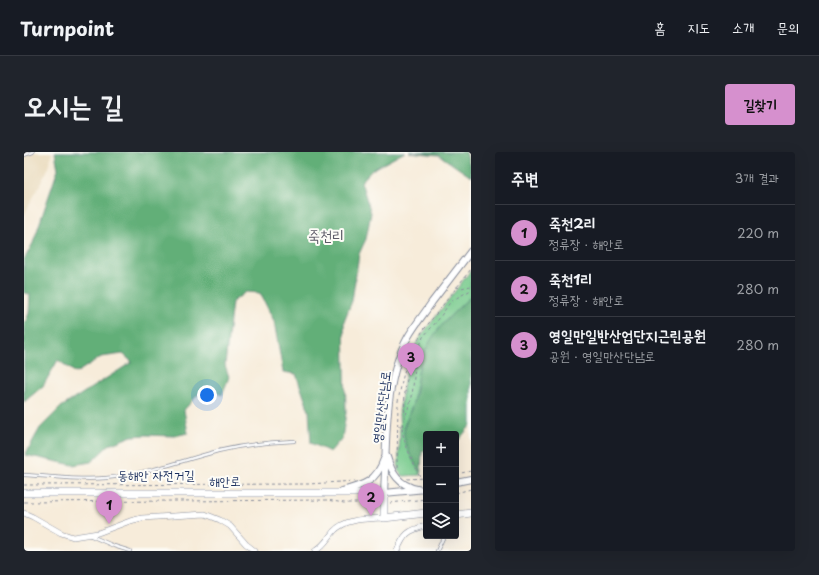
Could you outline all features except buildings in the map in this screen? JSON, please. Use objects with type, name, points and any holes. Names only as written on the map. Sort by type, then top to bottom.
[{"type":"main road","name":"해안로","points":[[24,493],[384,493]]},
{"type":"main road","points":[[384,493],[384,518],[423,513]]},
{"type":"main road","points":[[459,515],[471,513]]},
{"type":"street","name":"영일만산단남로","points":[[384,493],[390,395],[394,375],[404,345],[415,325],[471,251]]},
{"type":"street","points":[[386,452],[392,470],[405,485],[423,489]]},
{"type":"street","points":[[336,493],[359,486],[372,480],[380,471],[386,452]]},
{"type":"street","points":[[459,481],[471,479]]},
{"type":"street","name":"해안로","points":[[384,493],[423,489]]},
{"type":"street","points":[[24,513],[66,535],[78,537],[89,535],[136,519],[205,514],[230,526],[246,544],[255,551]]},
{"type":"street","points":[[316,551],[322,547],[334,532],[344,523],[384,518]]},
{"type":"street","points":[[397,551],[403,537],[408,532],[423,527]]},
{"type":"lane","points":[[24,155],[33,152]]},
{"type":"lane","points":[[24,475],[92,479],[106,478],[148,471],[220,451],[258,444],[294,441]]},
{"type":"lane","points":[[89,535],[130,551]]},
{"type":"lane","points":[[437,551],[443,539]]},
{"type":"path","points":[[416,357],[412,397],[402,426],[403,440],[421,479],[404,479],[398,477],[397,472],[398,401],[404,372],[412,350],[427,325],[471,269]]},
{"type":"path","points":[[456,287],[471,286]]},
{"type":"path","points":[[405,419],[405,387],[410,369],[423,337],[438,320],[448,305],[456,298],[471,290]]},
{"type":"path","points":[[459,473],[471,471]]},
{"type":"path","name":"동해안 자전거길","points":[[24,485],[309,484],[356,481]]},
{"type":"path","points":[[459,492],[471,489]]},
{"type":"path","name":"동해안 자전거길","points":[[24,502],[327,500],[344,503],[384,503],[423,499]]},
{"type":"shaded area","points":[[24,152],[52,152],[47,171],[24,215]]},
{"type":"green space","points":[[55,152],[405,152],[372,170],[361,182],[371,213],[366,239],[359,254],[352,301],[344,321],[346,413],[342,438],[330,452],[311,443],[309,411],[296,374],[283,372],[274,321],[260,293],[246,292],[232,302],[225,365],[229,377],[222,395],[204,388],[184,410],[188,433],[174,436],[132,436],[109,445],[91,462],[73,465],[25,455],[40,428],[61,407],[132,362],[123,354],[101,357],[76,373],[58,360],[43,386],[24,402],[24,326],[29,313],[30,294],[24,293],[24,260],[33,243],[58,169]]},
{"type":"green space","points":[[409,152],[466,152],[471,170],[471,177],[439,155]]},
{"type":"green space","points":[[471,270],[471,296],[447,319],[420,364],[413,403],[404,426],[407,445],[421,475],[403,476],[398,471],[400,433],[399,413],[406,369],[418,340]]},
{"type":"green space","points":[[471,296],[471,425],[459,439],[459,431],[423,431],[421,475],[405,441],[404,432],[412,407],[420,364],[424,353],[434,335]]},
{"type":"place","name":"영일만일반산업단지근린공원","points":[[411,376]]},
{"type":"place","name":"죽천1리","points":[[371,516]]},
{"type":"place","name":"죽천2리","points":[[109,524]]},
{"type":"district","name":"죽천리","points":[[326,236]]}]
